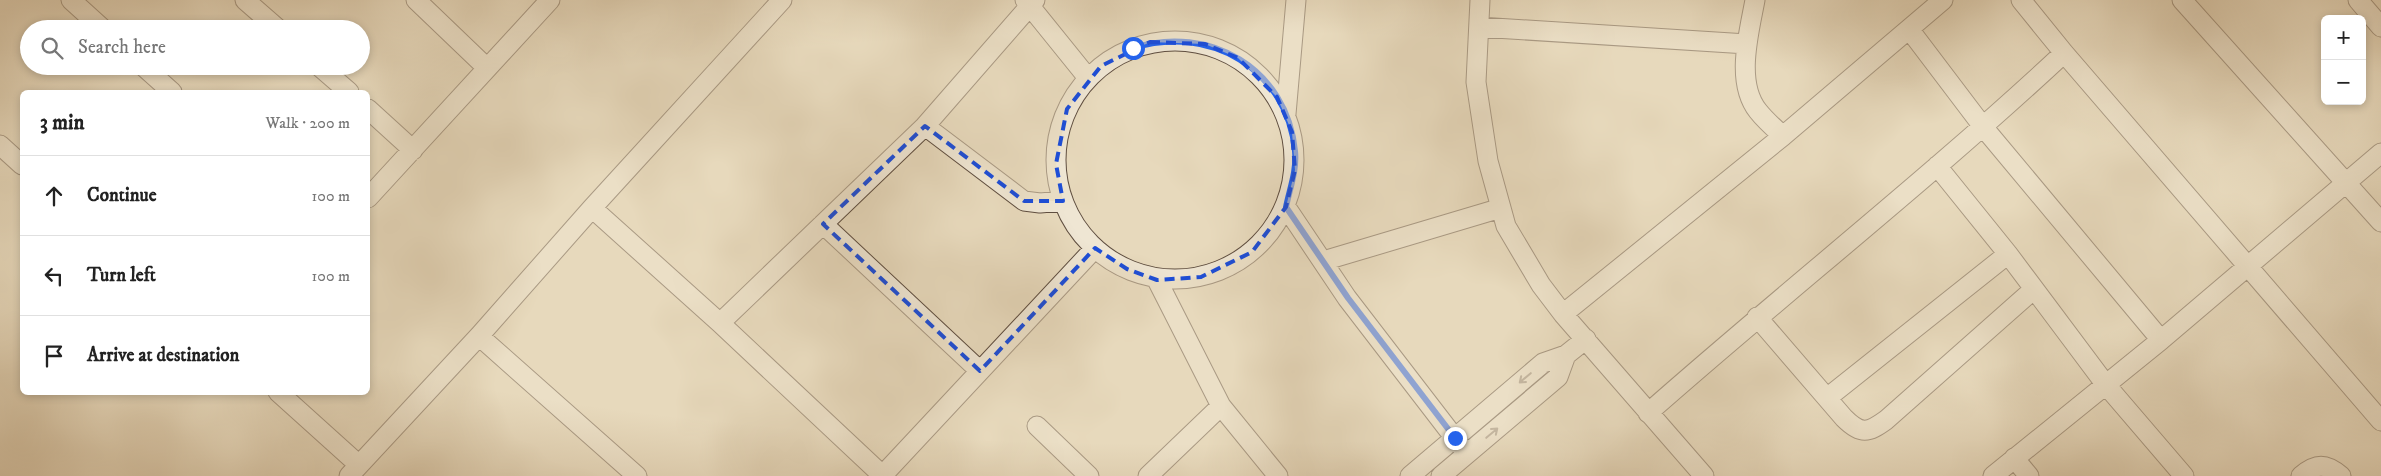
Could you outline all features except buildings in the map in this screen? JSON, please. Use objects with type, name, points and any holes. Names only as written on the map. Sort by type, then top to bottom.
[{"type":"street","points":[[246,0],[268,20]]},
{"type":"street","points":[[416,0],[487,68]]},
{"type":"street","points":[[370,196],[550,0]]},
{"type":"street","points":[[281,395],[354,471],[479,336],[592,208],[782,0]]},
{"type":"street","points":[[1286,114],[1296,0]]},
{"type":"street","points":[[1480,0],[1476,82],[1488,161],[1501,208],[1511,234],[1541,285],[1563,314],[1704,476]]},
{"type":"street","points":[[1755,0],[1748,44],[1746,81],[1749,96],[1757,111],[1783,136]]},
{"type":"street","points":[[1563,314],[1783,136],[1943,0]]},
{"type":"street","points":[[2022,0],[2064,53],[2381,421]]},
{"type":"street","points":[[2182,0],[2381,222]]},
{"type":"street","points":[[2358,0],[2380,23]]},
{"type":"street","points":[[75,1],[93,20]]},
{"type":"street","points":[[720,323],[925,126],[1030,2],[1088,78]]},
{"type":"street","points":[[1479,27],[1748,44]]},
{"type":"street","points":[[1909,29],[1984,128],[2161,340]]},
{"type":"street","points":[[1169,40],[1205,44],[1238,58],[1253,69],[1277,97],[1286,114],[1295,151],[1295,170],[1286,207],[1266,239],[1236,263],[1201,277],[1158,280],[1127,269],[1110,260],[1095,248],[1082,234],[1063,201],[1056,164],[1060,127],[1067,109],[1088,78],[1116,55],[1150,42],[1169,40]]},
{"type":"street","points":[[1648,413],[1757,317],[1984,128],[2064,53]]},
{"type":"street","points":[[154,75],[170,90]]},
{"type":"street","points":[[329,75],[347,90]]},
{"type":"street","points":[[370,111],[413,150]]},
{"type":"street","points":[[925,126],[1024,201],[1040,203],[1063,201]]},
{"type":"street","points":[[0,145],[20,163]]},
{"type":"street","points":[[1993,476],[2161,340],[2381,153]]},
{"type":"street","points":[[1937,166],[2008,254],[2106,385],[2184,476]]},
{"type":"street","points":[[1286,207],[1348,298],[1467,454]]},
{"type":"street","points":[[592,208],[720,323],[883,476],[1095,248]]},
{"type":"street","points":[[1323,261],[1501,208]]},
{"type":"street","points":[[823,224],[980,372]]},
{"type":"street","points":[[1827,398],[2008,254]]},
{"type":"street","points":[[1158,280],[1221,406],[1278,476]]},
{"type":"street","points":[[1757,317],[1855,429],[1866,431],[1874,428],[2034,289]]},
{"type":"street","points":[[479,336],[637,476]]},
{"type":"street","points":[[1410,476],[1543,363],[1566,355],[1586,339]]},
{"type":"street","points":[[1441,476],[1558,377],[1566,355]]},
{"type":"street","points":[[1148,476],[1221,406]]},
{"type":"street","points":[[1037,426],[1089,476]]},
{"type":"street","points":[[2014,458],[2029,476]]},
{"type":"street","points":[[2301,476],[2310,468],[2322,465],[2332,469],[2341,476]]},
{"type":"highlighted area","points":[[1150,42],[1205,44],[1238,58],[1277,97],[1292,132],[1295,170],[1286,207],[1252,252],[1201,277],[1157,280],[1127,269],[1095,248],[980,371],[823,224],[925,126],[1024,201],[1063,201],[1056,164],[1067,109],[1101,66]]},
{"type":"route","points":[[1133,48],[1150,42],[1169,40],[1205,44],[1238,58],[1266,82],[1286,114],[1292,132],[1295,170],[1286,207],[1348,298],[1455,438]]}]
